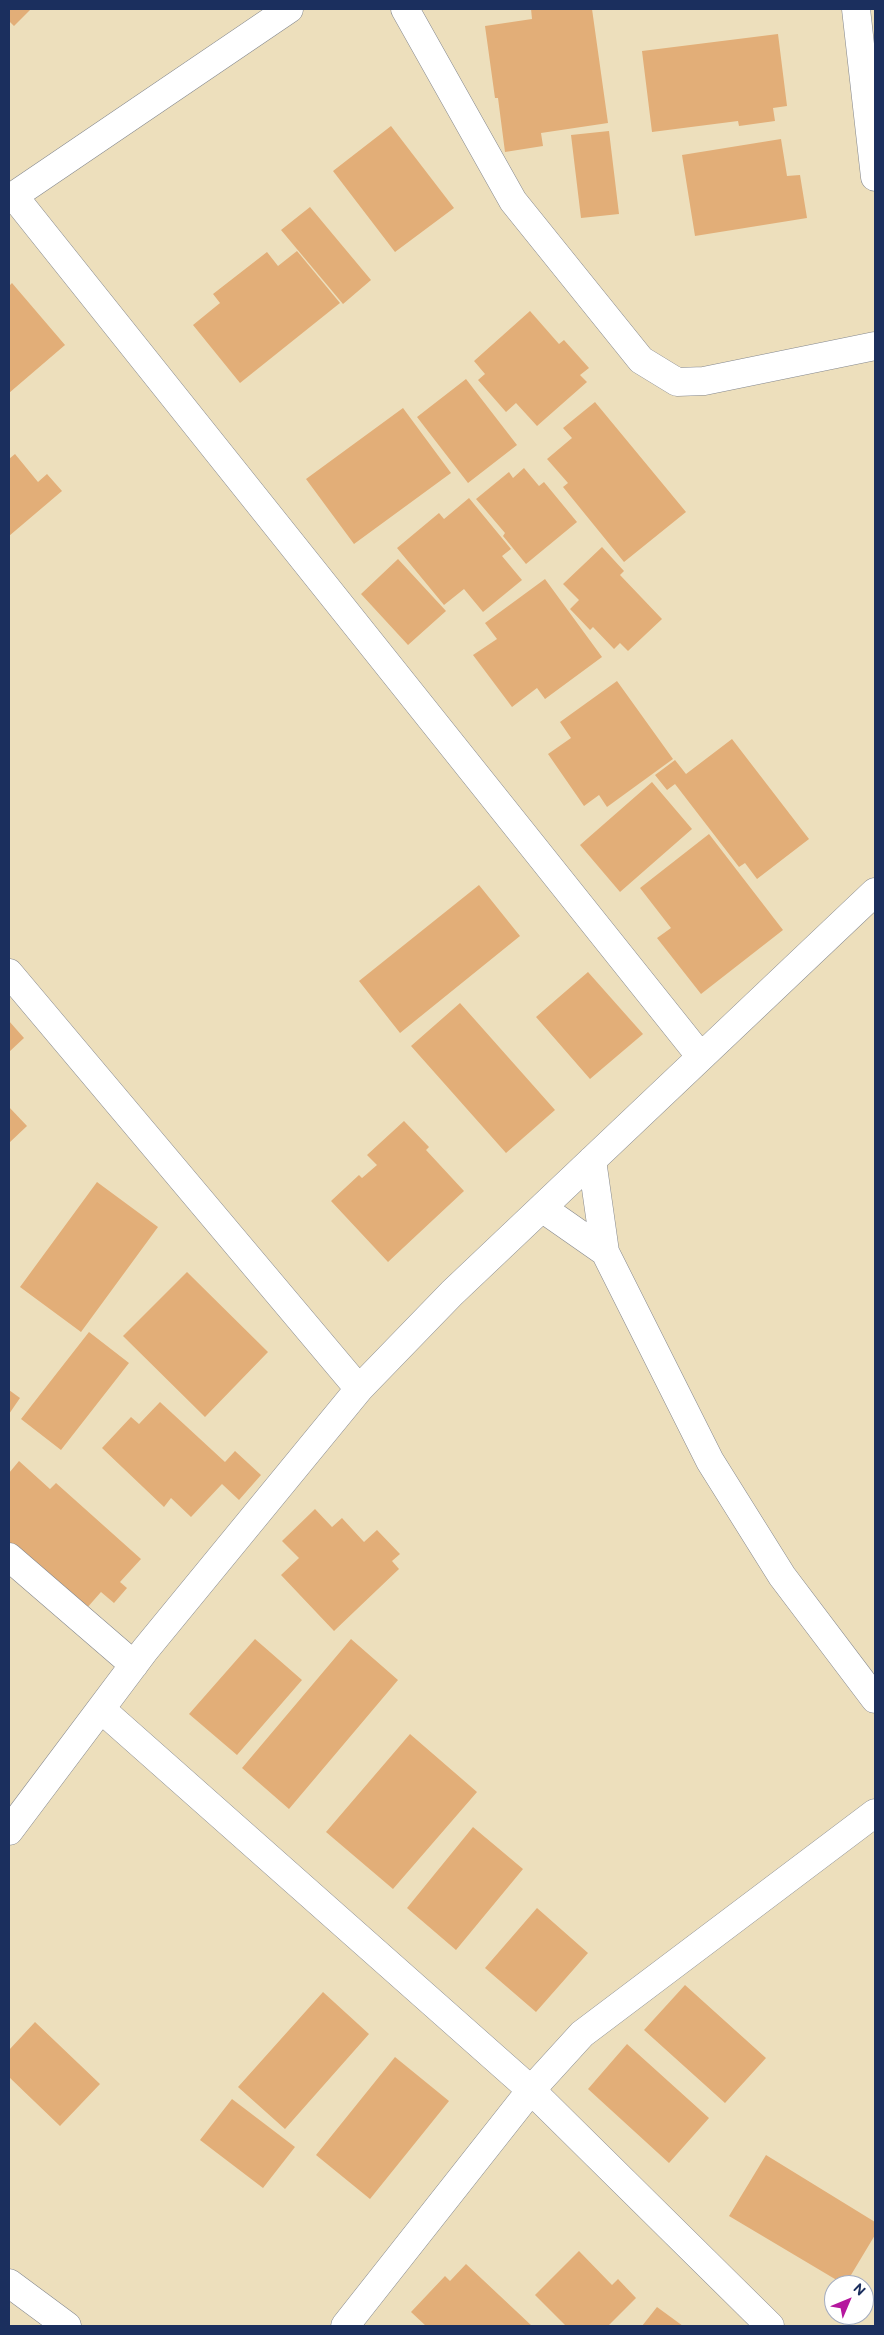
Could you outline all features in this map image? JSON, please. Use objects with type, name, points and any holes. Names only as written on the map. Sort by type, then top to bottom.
[{"type":"street","points":[[289,9],[11,197],[701,1057]]},
{"type":"street","points":[[405,9],[513,201],[642,360],[677,382],[704,381],[875,346]]},
{"type":"street","points":[[856,9],[875,177]]},
{"type":"street","points":[[9,1831],[134,1665],[359,1389],[452,1293],[875,892]]},
{"type":"street","points":[[9,973],[359,1389]]},
{"type":"street","points":[[592,1160],[605,1252],[710,1461],[782,1576],[875,1700]]},
{"type":"street","points":[[542,1208],[605,1252]]},
{"type":"street","points":[[9,1557],[134,1665]]},
{"type":"street","points":[[100,1709],[531,2090],[770,2326]]},
{"type":"street","points":[[345,2326],[531,2090],[582,2034],[875,1813]]},
{"type":"street","points":[[9,2282],[67,2326]]},
{"type":"building","points":[[9,9],[31,9],[14,26],[9,21]]},
{"type":"building","points":[[531,9],[592,9],[608,123],[541,133],[543,146],[505,152],[498,98],[495,98],[485,26],[532,19]]},
{"type":"building","points":[[778,34],[787,106],[773,108],[775,121],[739,126],[738,121],[652,132],[642,51]]},
{"type":"building","points":[[391,126],[454,208],[395,252],[333,171]]},
{"type":"building","points":[[609,131],[619,214],[581,218],[571,135]]},
{"type":"building","points":[[781,139],[787,176],[800,175],[807,218],[695,236],[682,155]]},
{"type":"building","points":[[310,207],[371,280],[343,304],[281,230]]},
{"type":"building","points":[[297,251],[340,303],[240,383],[193,325],[220,303],[213,294],[267,252],[278,266]]},
{"type":"building","points":[[12,283],[65,345],[9,393],[9,286]]},
{"type":"building","points":[[530,311],[559,344],[564,340],[589,368],[580,375],[587,382],[537,426],[516,403],[506,412],[478,380],[485,374],[474,361]]},
{"type":"building","points":[[466,379],[517,445],[468,483],[417,417]]},
{"type":"building","points":[[595,402],[686,512],[624,562],[563,487],[568,483],[547,459],[572,438],[563,428]]},
{"type":"building","points":[[403,408],[451,473],[354,544],[306,479]]},
{"type":"building","points":[[15,454],[38,482],[47,474],[62,491],[9,536],[9,459]]},
{"type":"building","points":[[524,468],[539,486],[544,482],[577,522],[526,564],[503,536],[505,533],[476,499],[509,472],[513,478]]},
{"type":"building","points":[[469,498],[511,549],[502,556],[522,580],[483,612],[464,589],[444,605],[397,548],[439,513],[444,519]]},
{"type":"building","points":[[602,547],[624,571],[620,575],[662,619],[628,651],[620,643],[614,649],[593,627],[590,630],[570,609],[579,600],[563,584]]},
{"type":"building","points":[[398,559],[446,611],[408,645],[361,594]]},
{"type":"building","points":[[545,579],[602,657],[545,699],[537,688],[512,707],[473,655],[497,639],[485,623]]},
{"type":"building","points":[[617,681],[673,759],[607,807],[599,795],[584,806],[548,754],[571,738],[560,722]]},
{"type":"building","points":[[732,739],[809,839],[757,879],[745,863],[739,867],[675,784],[667,790],[655,775],[675,760],[686,774]]},
{"type":"building","points":[[652,782],[692,829],[620,892],[580,845]]},
{"type":"building","points":[[709,834],[783,930],[701,994],[657,938],[671,928],[640,888]]},
{"type":"building","points":[[479,885],[520,936],[400,1033],[359,981]]},
{"type":"building","points":[[588,972],[643,1034],[590,1079],[536,1017]]},
{"type":"building","points":[[460,1003],[555,1110],[506,1153],[411,1046]]},
{"type":"building","points":[[9,1021],[24,1038],[9,1052]]},
{"type":"building","points":[[9,1107],[27,1126],[9,1143]]},
{"type":"building","points":[[404,1121],[429,1147],[426,1150],[464,1191],[388,1262],[331,1201],[359,1175],[362,1178],[377,1165],[367,1155]]},
{"type":"building","points":[[97,1182],[158,1227],[81,1332],[20,1287]]},
{"type":"building","points":[[187,1272],[268,1352],[205,1417],[123,1336]]},
{"type":"building","points":[[89,1332],[129,1363],[61,1450],[21,1419]]},
{"type":"building","points":[[9,1390],[20,1398],[9,1414]]},
{"type":"building","points":[[160,1402],[225,1462],[235,1451],[261,1475],[239,1500],[222,1484],[191,1517],[171,1498],[164,1507],[102,1448],[131,1417],[139,1424]]},
{"type":"building","points":[[19,1461],[50,1489],[56,1483],[141,1559],[120,1582],[127,1588],[114,1603],[101,1592],[86,1609],[9,1550],[9,1473]]},
{"type":"building","points":[[315,1509],[332,1527],[342,1518],[364,1542],[377,1530],[400,1554],[392,1561],[399,1569],[334,1631],[281,1575],[299,1558],[282,1541]]},
{"type":"building","points":[[255,1639],[302,1680],[237,1755],[189,1714]]},
{"type":"building","points":[[351,1639],[398,1680],[289,1809],[242,1768]]},
{"type":"building","points":[[410,1734],[477,1792],[393,1889],[326,1832]]},
{"type":"building","points":[[473,1827],[523,1869],[456,1950],[407,1908]]},
{"type":"building","points":[[537,1908],[588,1953],[536,2012],[485,1968]]},
{"type":"building","points":[[685,1985],[766,2058],[725,2103],[644,2030]]},
{"type":"building","points":[[323,1992],[369,2034],[285,2129],[238,2087]]},
{"type":"building","points":[[35,2022],[100,2084],[60,2126],[9,2077],[9,2050]]},
{"type":"building","points":[[627,2044],[709,2118],[669,2163],[588,2089]]},
{"type":"building","points":[[395,2057],[449,2101],[370,2199],[316,2155]]},
{"type":"building","points":[[232,2099],[295,2147],[263,2188],[200,2140]]},
{"type":"building","points":[[766,2155],[875,2222],[875,2235],[851,2275],[828,2275],[729,2216]]},
{"type":"building","points":[[579,2251],[612,2285],[618,2279],[636,2298],[608,2326],[566,2326],[535,2295]]},
{"type":"building","points":[[466,2264],[532,2326],[426,2326],[411,2312],[445,2276],[450,2281]]},
{"type":"building","points":[[657,2307],[683,2326],[642,2326]]}]
